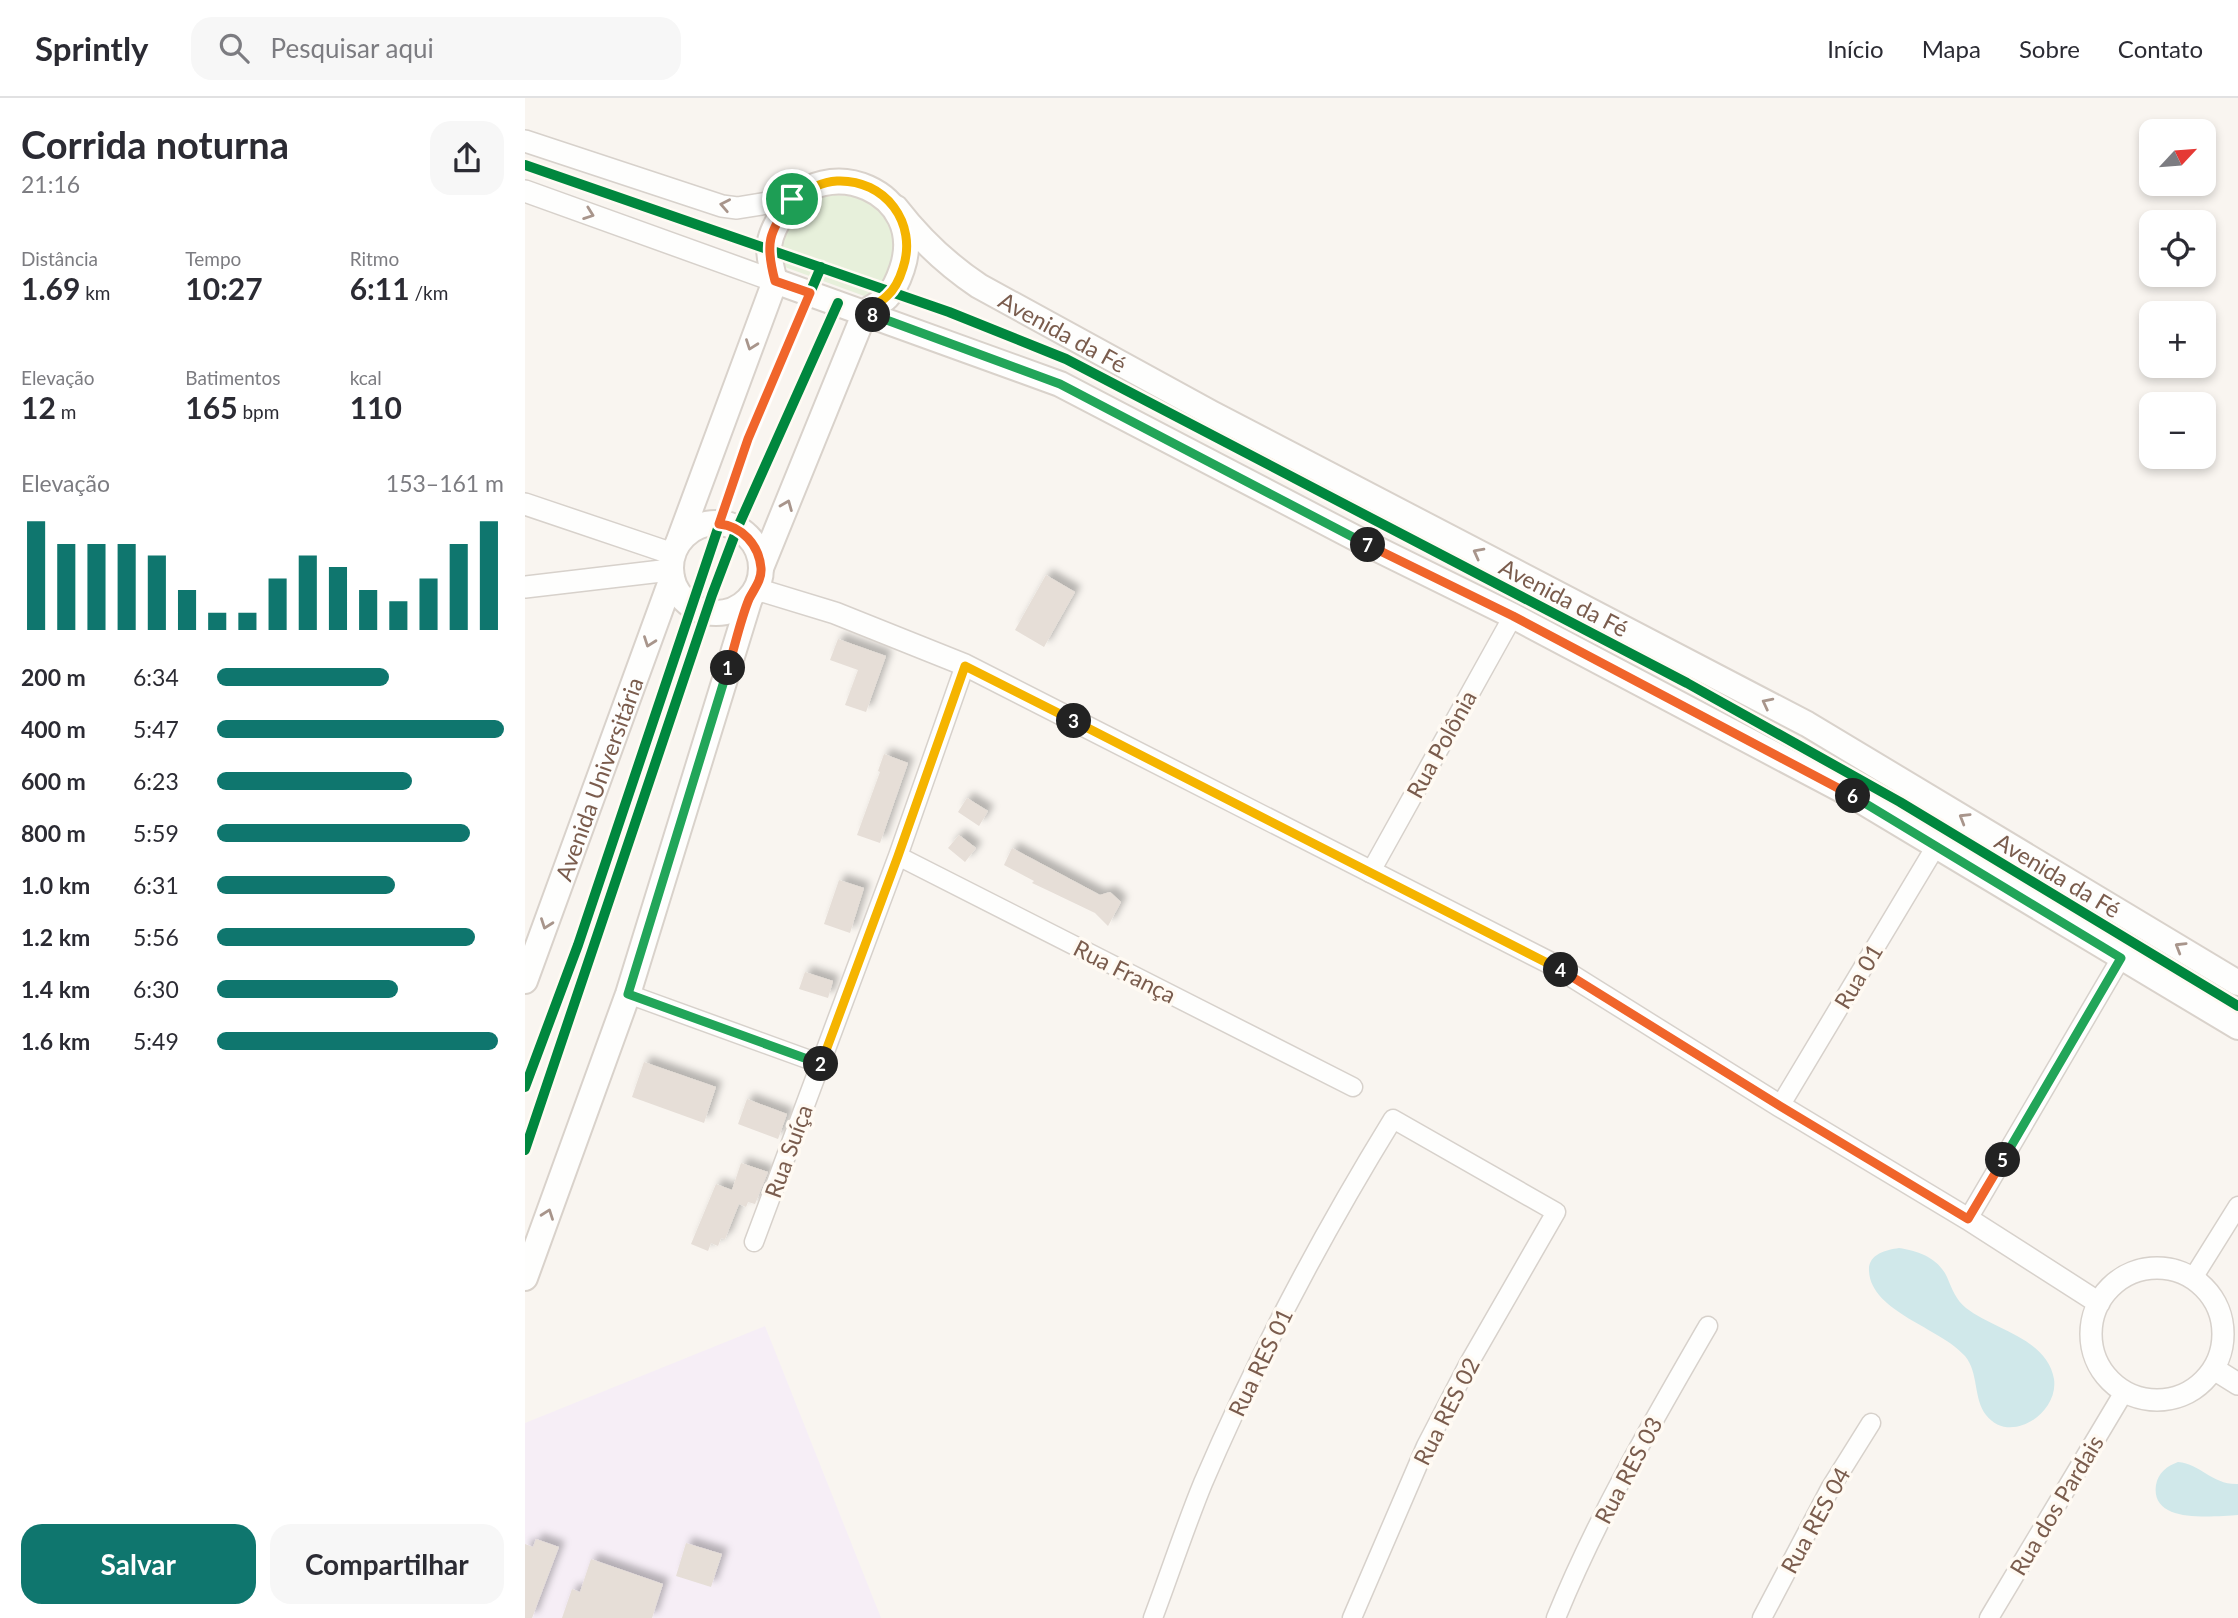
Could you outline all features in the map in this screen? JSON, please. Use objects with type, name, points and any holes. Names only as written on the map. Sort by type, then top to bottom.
[{"type":"main road","points":[[525,1278],[628,994],[756,585],[865,312],[888,296],[899,278],[908,254],[906,229],[895,208],[877,191],[859,183],[836,181],[813,187],[792,199]]},
{"type":"main road","name":"Avenida Universitária","points":[[525,981],[775,281],[769,258],[770,235],[792,199]]},
{"type":"main road","name":"Avenida da Fé","points":[[895,208],[935,253],[979,286],[1223,419],[1807,724],[2238,983]]},
{"type":"main road","points":[[775,281],[865,312]]},
{"type":"main road","name":"Avenida da Fé","points":[[865,312],[1060,384],[1361,541],[1513,616],[1853,796],[2238,1027]]},
{"type":"main road","points":[[724,524],[737,529],[755,546],[756,585],[739,607],[725,612],[709,613],[695,608],[683,598],[673,561],[697,528],[724,524]]},
{"type":"street","points":[[525,141],[722,206],[737,208],[792,199]]},
{"type":"street","points":[[525,191],[775,281]]},
{"type":"street","points":[[525,504],[673,561]]},
{"type":"street","points":[[525,587],[673,561]]},
{"type":"street","points":[[756,585],[835,612],[965,666],[1556,966],[1968,1219],[2099,1303]]},
{"type":"street","name":"Rua Polônia","points":[[1370,873],[1513,616]]},
{"type":"street","name":"Rua Suíça","points":[[754,1242],[898,856],[965,666]]},
{"type":"street","name":"Rua 01","points":[[1780,1106],[1936,846]]},
{"type":"street","name":"Rua França","points":[[898,856],[1353,1087]]},
{"type":"street","points":[[1968,1219],[2121,958]]},
{"type":"street","points":[[628,994],[821,1064]]},
{"type":"street","name":"Rua RES 02","points":[[1352,1618],[1426,1446],[1468,1365],[1556,1212],[1393,1119]]},
{"type":"street","name":"Rua RES 01","points":[[1153,1618],[1203,1485],[1256,1367],[1321,1238],[1393,1119]]},
{"type":"street","points":[[2193,1278],[2238,1206]]},
{"type":"street","points":[[2168,1269],[2193,1278],[2207,1290],[2223,1320],[2224,1337],[2214,1369],[2197,1387],[2174,1398],[2149,1400],[2125,1392],[2104,1376],[2093,1353],[2091,1327],[2099,1303],[2117,1282],[2142,1270],[2168,1269]]},
{"type":"street","name":"Rua RES 03","points":[[1556,1618],[1573,1577],[1626,1472],[1708,1326]]},
{"type":"street","points":[[2214,1369],[2238,1384]]},
{"type":"street","name":"Rua dos Pardais","points":[[1989,1618],[2125,1392]]},
{"type":"street","name":"Rua RES 04","points":[[1762,1618],[1824,1499],[1871,1423]]},
{"type":"shaded area","points":[[765,1326],[881,1618],[525,1618],[525,1423]]},
{"type":"green space","points":[[831,195],[862,199],[879,209],[891,226],[894,247],[888,282],[867,297],[782,266],[782,242],[792,221],[809,205]]},
{"type":"water","points":[[1899,1248],[1921,1253],[1933,1260],[1943,1270],[1957,1298],[1966,1308],[2018,1336],[2041,1354],[2054,1379],[2049,1403],[2041,1414],[2019,1426],[1996,1424],[1982,1408],[1972,1370],[1965,1356],[1881,1298],[1873,1285],[1869,1265],[1879,1254]]},
{"type":"water","points":[[2178,1462],[2193,1466],[2221,1481],[2238,1484],[2238,1515],[2186,1515],[2163,1507],[2157,1498],[2157,1481],[2164,1470]]},
{"type":"building","points":[[1046,575],[1075,592],[1044,647],[1015,630]]},
{"type":"building","points":[[838,639],[886,656],[866,712],[845,705],[858,670],[830,660]]},
{"type":"building","points":[[884,754],[908,763],[880,843],[857,835]]},
{"type":"building","points":[[967,798],[988,811],[979,826],[958,812]]},
{"type":"building","points":[[959,835],[976,848],[965,862],[948,848]]},
{"type":"building","points":[[1012,848],[1100,895],[1110,892],[1121,902],[1108,926],[1095,913],[1032,883],[1034,881],[1004,865]]},
{"type":"building","points":[[839,880],[864,888],[850,933],[824,924]]},
{"type":"building","points":[[805,972],[833,981],[828,998],[799,989]]},
{"type":"building","points":[[644,1062],[716,1087],[704,1123],[632,1097]]},
{"type":"building","points":[[747,1099],[787,1114],[778,1139],[738,1124]]},
{"type":"building","points":[[741,1163],[768,1172],[755,1204],[748,1202],[746,1207],[739,1204],[725,1239],[721,1238],[718,1246],[711,1243],[708,1251],[691,1244],[716,1184],[732,1190]]},
{"type":"building","points":[[536,1539],[559,1547],[532,1618],[525,1618],[525,1544],[533,1547]]},
{"type":"building","points":[[686,1543],[722,1554],[711,1587],[676,1576]]},
{"type":"building","points":[[591,1559],[663,1584],[652,1618],[562,1618],[572,1589],[580,1592]]},
{"type":"cycle path","points":[[525,165],[949,312],[1066,359],[1687,683],[1900,802],[2238,1006]]},
{"type":"cycle path","points":[[525,1087],[578,945],[748,439],[821,267]]},
{"type":"cycle path","points":[[525,1150],[712,595],[737,529],[838,303]]},
{"type":"route","points":[[836,181],[859,183],[877,191],[895,208],[906,229],[908,254],[899,278],[888,296],[865,312],[1060,384],[1361,541],[1513,616],[1853,796],[2121,958],[1968,1219],[1556,966],[965,666],[821,1064],[628,994],[750,598],[759,579],[761,568],[755,546],[737,529],[719,524],[748,439],[810,293],[775,281],[769,258],[772,229],[792,199],[813,187],[836,181]]}]
